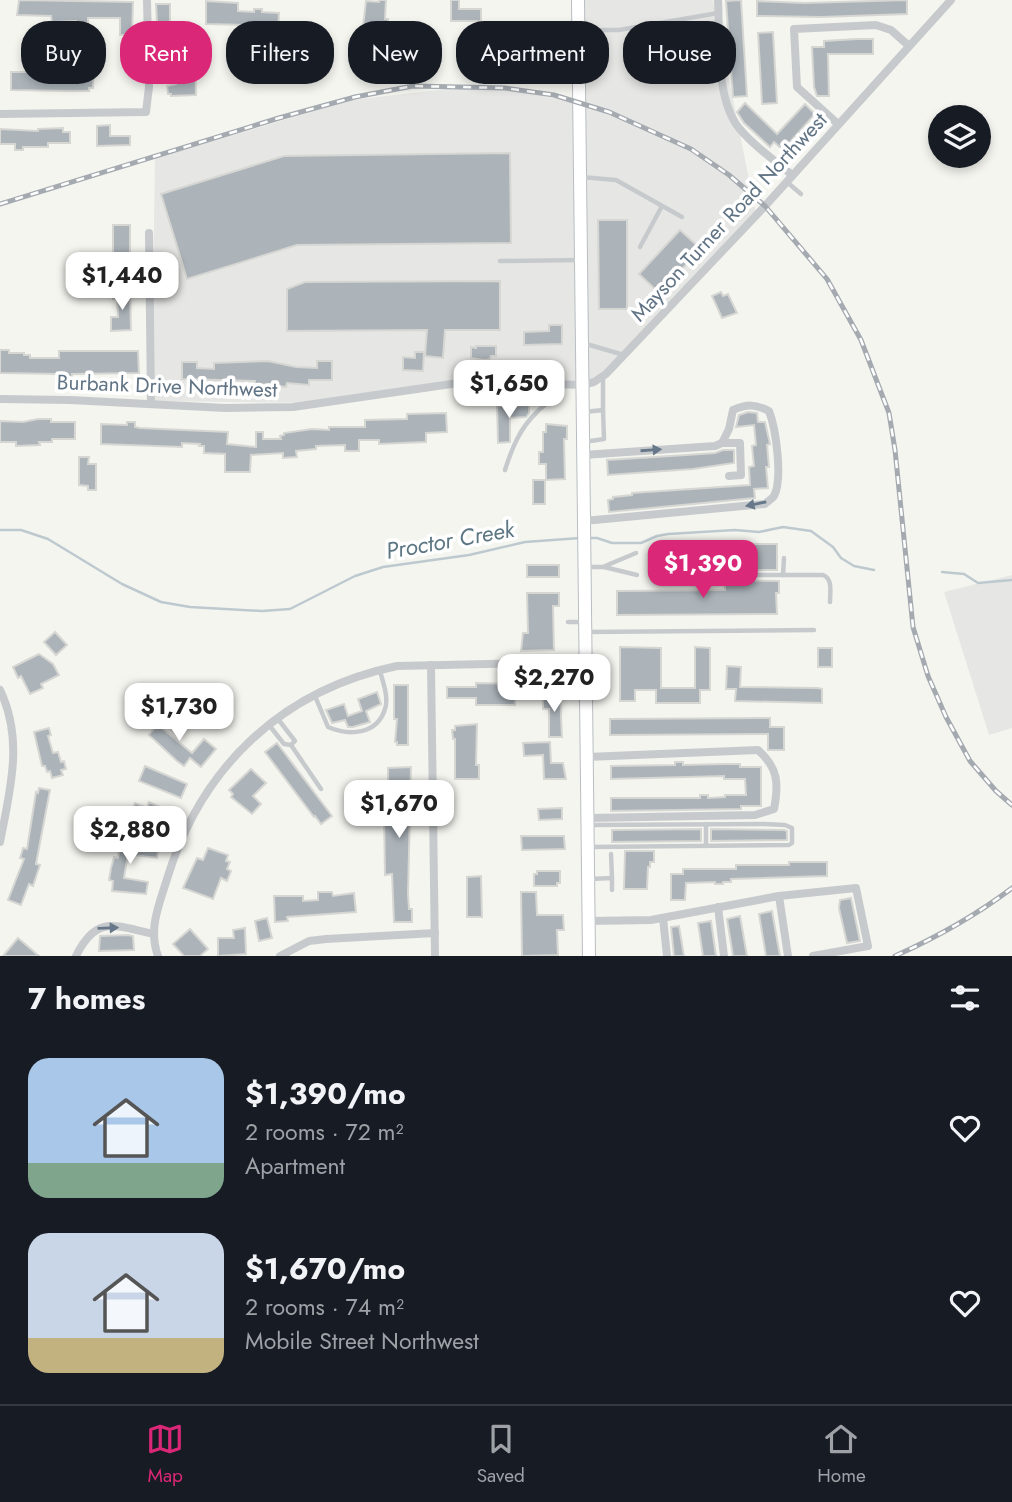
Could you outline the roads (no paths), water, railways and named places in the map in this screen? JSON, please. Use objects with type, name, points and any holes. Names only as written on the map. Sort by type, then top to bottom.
[{"type":"main road","points":[[578,0],[578,21]]},
{"type":"main road","points":[[579,84],[589,956]]},
{"type":"street","points":[[0,114],[146,112],[149,87],[147,0]]},
{"type":"street","points":[[718,0],[722,79],[730,112],[739,128],[789,178]]},
{"type":"street","name":"Mayson Turner Road Northwest","points":[[582,385],[603,376],[624,355],[951,0]]},
{"type":"street","points":[[838,124],[797,87],[794,29],[876,25],[891,30],[909,46]]},
{"type":"street","points":[[149,233],[151,404]]},
{"type":"street","name":"Burbank Drive Northwest","points":[[0,399],[225,408],[293,407],[472,381],[582,385]]},
{"type":"street","points":[[584,526],[765,504],[774,496],[778,468],[776,429],[769,411],[757,405],[744,405],[733,410],[729,429],[722,443]]},
{"type":"street","points":[[583,449],[740,443],[741,475],[729,476]]},
{"type":"street","points":[[158,956],[154,934],[155,919],[186,830],[204,796],[226,766],[268,724],[314,695],[341,682],[397,666],[586,662]]},
{"type":"street","points":[[431,664],[435,956]]},
{"type":"street","points":[[0,690],[13,730],[15,756],[0,842]]},
{"type":"street","points":[[587,757],[758,750],[770,761],[776,777],[777,794],[774,809],[755,815],[588,821]]},
{"type":"street","points":[[589,921],[663,918],[779,896],[856,888],[868,946],[813,956]]},
{"type":"street","points":[[779,896],[788,956]]},
{"type":"street","points":[[718,907],[724,956]]},
{"type":"street","points":[[663,918],[667,956]]},
{"type":"street","points":[[76,956],[96,928],[108,925],[154,934]]},
{"type":"street","points":[[280,956],[309,941],[435,933]]},
{"type":"lane","points":[[609,30],[719,13]]},
{"type":"lane","points":[[580,177],[616,180],[682,217]]},
{"type":"lane","points":[[789,178],[801,194]]},
{"type":"lane","points":[[640,247],[662,206]]},
{"type":"lane","points":[[500,261],[581,260]]},
{"type":"lane","points":[[582,343],[624,355]]},
{"type":"lane","points":[[583,449],[604,439],[603,376]]},
{"type":"lane","points":[[505,470],[513,446],[525,427],[538,411],[554,400],[564,384]]},
{"type":"lane","points":[[583,412],[603,411]]},
{"type":"lane","points":[[604,567],[636,553]]},
{"type":"lane","points":[[713,553],[712,575],[828,577],[831,602]]},
{"type":"lane","points":[[783,575],[784,558]]},
{"type":"lane","points":[[584,566],[604,567],[638,575]]},
{"type":"lane","points":[[568,622],[585,627],[814,630]]},
{"type":"lane","points":[[568,653],[568,663]]},
{"type":"lane","points":[[544,663],[546,676]]},
{"type":"lane","points":[[314,695],[328,727],[352,734],[374,726],[386,708],[385,688],[380,670]]},
{"type":"lane","points":[[568,689],[586,690]]},
{"type":"lane","points":[[277,718],[295,741],[291,745]]},
{"type":"lane","points":[[268,724],[284,744],[291,745],[321,789]]},
{"type":"lane","points":[[588,821],[785,825],[792,828],[792,843],[789,845],[588,847]]},
{"type":"lane","points":[[706,824],[706,846]]},
{"type":"lane","points":[[611,854],[612,890]]},
{"type":"lane","points":[[589,879],[612,878]]},
{"type":"waterway","name":"Proctor Creek","points":[[587,538],[612,543],[641,543],[668,534],[735,530],[759,532],[783,527],[811,531],[833,547],[841,558],[854,566],[874,570]]},
{"type":"waterway","name":"Proctor Creek","points":[[0,530],[21,530],[48,539],[122,584],[161,602],[190,607],[262,611],[290,609],[355,576],[383,567],[469,555],[525,542],[580,538]]},
{"type":"waterway","name":"Proctor Creek","points":[[942,572],[964,574],[978,583],[1012,580]]},
{"type":"railway","points":[[0,204],[279,118],[355,97],[413,86],[505,88],[554,95],[609,112],[691,149],[729,175],[765,206],[827,279],[861,340],[889,413],[913,627],[928,676],[970,761],[1012,805]]},
{"type":"railway","points":[[895,956],[955,925],[1012,888]]}]
